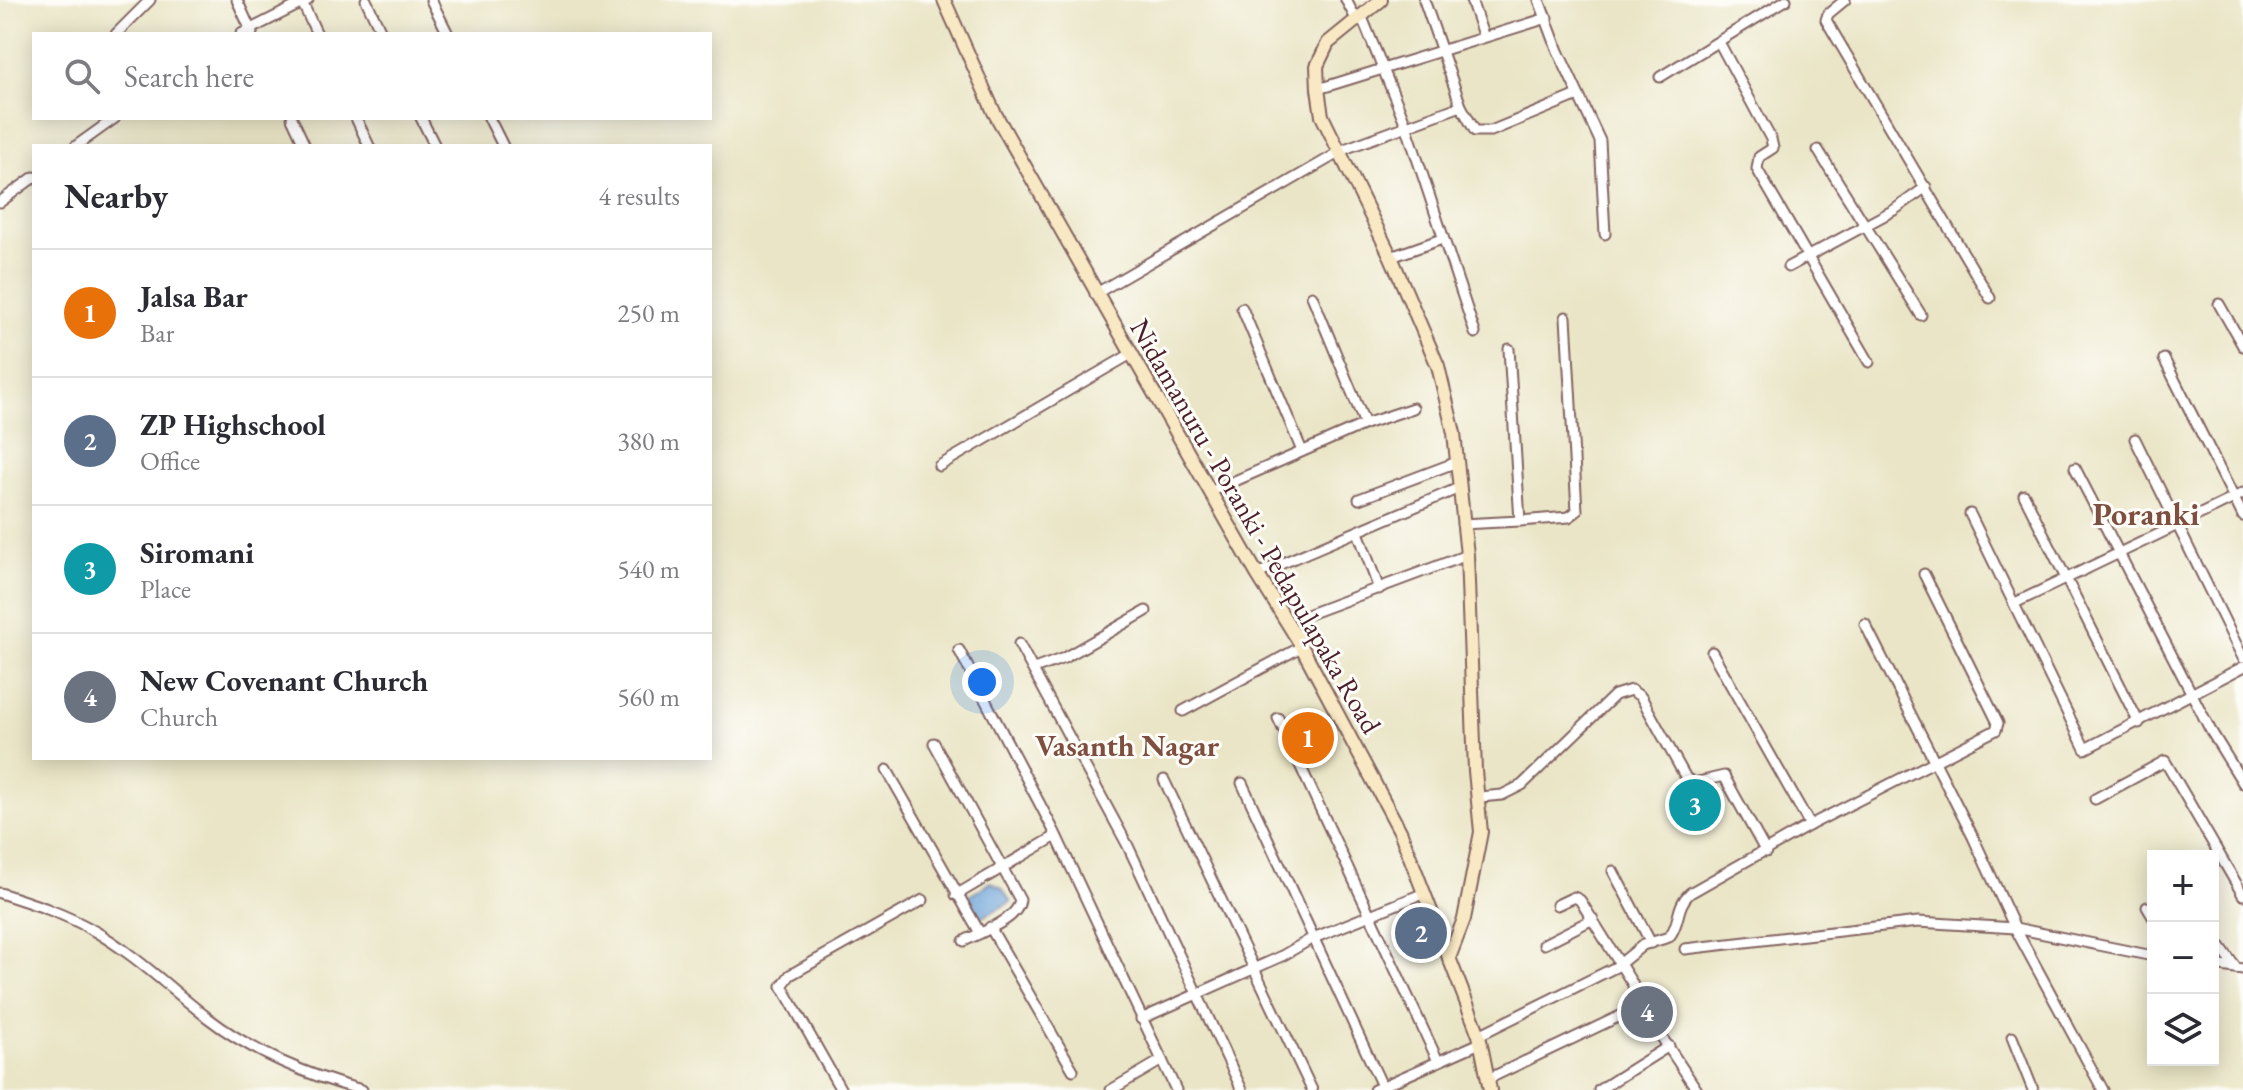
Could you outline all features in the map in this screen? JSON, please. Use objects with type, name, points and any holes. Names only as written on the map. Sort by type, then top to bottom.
[{"type":"main road","name":"Nidamanuru - Poranki - Pedapulapaka Road","points":[[944,0],[994,112],[1095,294],[1301,647],[1400,831],[1479,1039],[1489,1084]]},
{"type":"main road","points":[[1381,0],[1328,43],[1320,57],[1318,89],[1322,116],[1338,153],[1391,257],[1438,366],[1452,419],[1467,555],[1475,771],[1480,797],[1481,832],[1464,919],[1449,958]]},
{"type":"street","points":[[118,32],[150,0]]},
{"type":"street","points":[[237,0],[248,32]]},
{"type":"street","points":[[366,0],[381,32]]},
{"type":"street","points":[[431,0],[447,32]]},
{"type":"street","points":[[1346,0],[1358,17],[1406,125],[1475,333]]},
{"type":"street","points":[[1424,0],[1461,106],[1475,131],[1491,131],[1578,95]]},
{"type":"street","points":[[1471,0],[1483,35]]},
{"type":"street","points":[[1539,0],[1600,141],[1605,234]]},
{"type":"street","points":[[1660,77],[1786,0]]},
{"type":"street","points":[[1845,0],[1828,14],[1826,20],[1990,298]]},
{"type":"street","points":[[250,32],[304,1],[316,32]]},
{"type":"street","points":[[1318,89],[1483,35],[1547,18]]},
{"type":"street","points":[[1719,42],[1771,139],[1773,148],[1759,157],[1757,169],[1869,362]]},
{"type":"street","points":[[1095,294],[1338,153],[1461,106]]},
{"type":"street","points":[[79,144],[112,120]]},
{"type":"street","points":[[293,120],[304,144]]},
{"type":"street","points":[[357,120],[368,144]]},
{"type":"street","points":[[422,120],[434,144]]},
{"type":"street","points":[[490,120],[502,144]]},
{"type":"street","points":[[1818,150],[1921,315]]},
{"type":"street","points":[[0,202],[32,178]]},
{"type":"street","points":[[1788,267],[1926,187]]},
{"type":"street","points":[[1391,257],[1442,239]]},
{"type":"street","points":[[1312,296],[1365,424]]},
{"type":"street","points":[[2219,304],[2243,346]]},
{"type":"street","points":[[1242,308],[1302,451]]},
{"type":"street","points":[[1462,524],[1569,517],[1577,511],[1566,317]]},
{"type":"street","points":[[1509,349],[1520,521]]},
{"type":"street","points":[[939,466],[1131,354]]},
{"type":"street","points":[[2164,359],[2238,495],[2243,516]]},
{"type":"street","points":[[1212,491],[1365,424],[1413,408]]},
{"type":"street","points":[[2135,439],[2243,658]]},
{"type":"street","points":[[1359,499],[1457,462]]},
{"type":"street","points":[[2075,468],[2191,693],[2243,783]]},
{"type":"street","points":[[1257,574],[1459,488]]},
{"type":"street","points":[[2024,495],[2139,723]]},
{"type":"street","points":[[2015,603],[2238,495]]},
{"type":"street","points":[[1970,514],[2085,749],[2243,667]]},
{"type":"street","points":[[1358,532],[1379,589]]},
{"type":"street","points":[[1309,614],[1467,555]]},
{"type":"street","points":[[1242,783],[1378,1088],[1438,1061],[1672,934],[1677,908],[1690,893],[1810,825],[1994,732],[1998,723],[1924,574]]},
{"type":"street","points":[[1034,669],[1064,658],[1146,611]]},
{"type":"street","points":[[1865,624],[2015,928],[2103,1090]]},
{"type":"street","points":[[1019,644],[1128,846],[1242,1090]]},
{"type":"street","points":[[1183,711],[1301,647]]},
{"type":"street","points":[[959,650],[1056,836],[1176,1090]]},
{"type":"street","points":[[1712,652],[1810,825]]},
{"type":"street","points":[[1480,797],[1502,795],[1522,785],[1615,695],[1631,690],[1641,697],[1686,778],[1694,783],[1724,776],[1766,852]]},
{"type":"street","points":[[1278,718],[1438,1061]]},
{"type":"street","points":[[934,743],[1020,905],[1011,915],[964,941]]},
{"type":"street","points":[[2095,799],[2165,761],[2243,895]]},
{"type":"street","points":[[887,770],[980,933]]},
{"type":"street","points":[[1164,780],[1312,1090]]},
{"type":"street","points":[[956,895],[1056,836]]},
{"type":"street","points":[[1613,871],[1651,943]]},
{"type":"street","points":[[0,893],[90,929],[143,964],[210,1019],[247,1043],[293,1066],[362,1090]]},
{"type":"street","points":[[1141,1019],[1254,969],[1311,939],[1422,894]]},
{"type":"street","points":[[1557,905],[1577,897],[1619,963],[1641,1006],[1697,1090]]},
{"type":"street","points":[[841,1090],[782,986],[790,975],[923,900]]},
{"type":"street","points":[[1544,944],[1593,919]]},
{"type":"street","points":[[1685,949],[1918,922],[2015,928],[2147,955]]},
{"type":"street","points":[[990,927],[1073,1070]]},
{"type":"street","points":[[2219,946],[2240,968]]},
{"type":"street","points":[[2219,966],[2240,968]]},
{"type":"street","points":[[1489,1084],[1641,1006]]},
{"type":"street","points":[[2012,1037],[2033,1090]]},
{"type":"street","points":[[1599,1090],[1669,1046]]},
{"type":"street","points":[[1111,1090],[1162,1060]]},
{"type":"water","points":[[991,882],[1002,888],[1011,902],[979,919],[966,898]]},
{"type":"place","name":"Jalsa Bar","points":[[1308,738]]},
{"type":"place","name":"Siromani","points":[[1695,805]]},
{"type":"place","name":"ZP Highschool","points":[[1421,933]]},
{"type":"place","name":"New Covenant Church","points":[[1647,1012]]},
{"type":"district","name":"Poranki","points":[[2146,514]]},
{"type":"district","name":"Vasanth Nagar","points":[[1127,746]]}]
